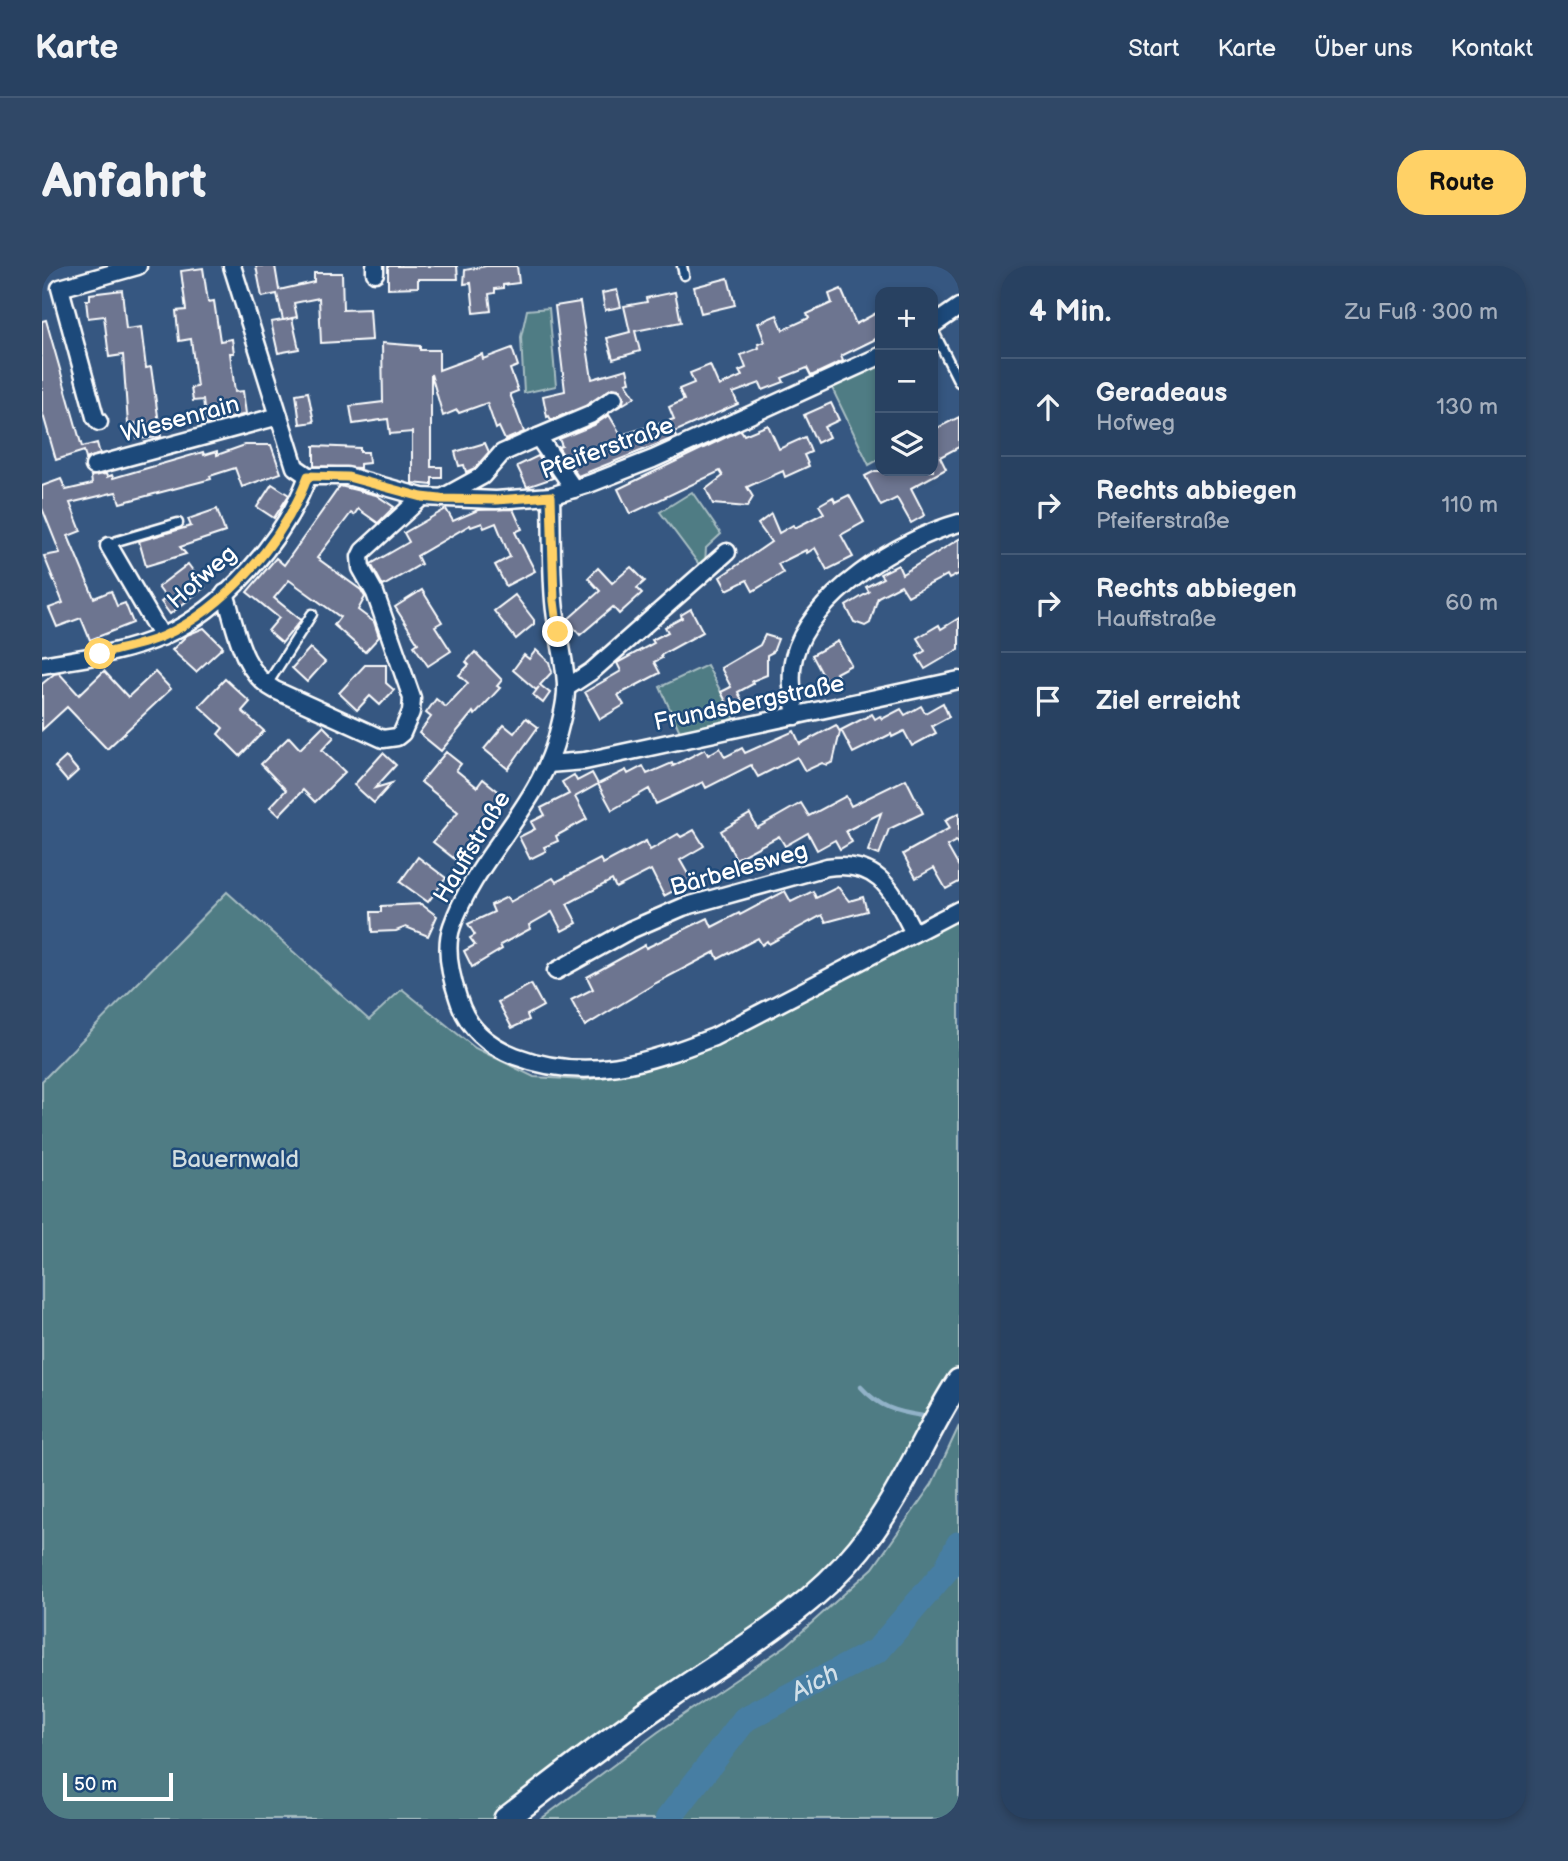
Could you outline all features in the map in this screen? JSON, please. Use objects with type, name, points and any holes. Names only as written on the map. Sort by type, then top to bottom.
[{"type":"main road","points":[[506,1819],[619,1733],[789,1619],[832,1579],[858,1551],[897,1497],[959,1381]]},
{"type":"street","points":[[99,422],[95,416],[60,288],[138,266]]},
{"type":"street","points":[[232,266],[292,462],[308,476]]},
{"type":"street","points":[[938,323],[959,307]]},
{"type":"street","name":"Pfeiferstraße","points":[[308,476],[348,477],[422,497],[440,499],[496,500],[551,496],[653,458],[875,358]]},
{"type":"street","points":[[440,499],[482,476],[502,453],[590,415],[614,398]]},
{"type":"street","name":"Wiesenrain","points":[[94,466],[279,416]]},
{"type":"street","points":[[538,438],[574,489]]},
{"type":"street","name":"Hofweg","points":[[42,665],[100,654],[162,637],[181,627],[225,593],[270,547],[300,497],[308,476]]},
{"type":"street","name":"Hauffstraße","points":[[551,496],[554,601],[566,688],[557,738],[548,764],[469,891],[452,927],[449,946],[453,984],[468,1022],[481,1038],[530,1062],[560,1069],[601,1069],[634,1064],[714,1037],[959,910]]},
{"type":"street","points":[[225,593],[245,656],[252,670],[267,686],[383,739],[397,737],[402,733],[411,712],[411,691],[375,593],[359,563],[363,551],[422,497]]},
{"type":"street","points":[[796,716],[792,691],[793,661],[806,627],[817,613],[879,561],[916,540],[959,523]]},
{"type":"street","points":[[109,546],[162,637]]},
{"type":"street","points":[[566,688],[592,671],[727,552]]},
{"type":"street","name":"Frundsbergstraße","points":[[548,764],[585,761],[959,680]]},
{"type":"street","name":"Bärbelesweg","points":[[556,971],[629,930],[683,907],[814,870],[846,864],[863,868],[891,890],[914,933]]},
{"type":"lane","points":[[938,338],[959,382]]},
{"type":"lane","points":[[109,546],[117,541],[178,523]]},
{"type":"lane","points":[[267,686],[313,614]]},
{"type":"green space","points":[[549,308],[556,386],[524,393],[521,337],[527,310]]},
{"type":"green space","points":[[875,366],[875,462],[869,465],[832,388]]},
{"type":"green space","points":[[692,492],[721,534],[706,548],[705,564],[701,567],[660,512]]},
{"type":"green space","points":[[707,665],[736,721],[681,734],[660,687]]},
{"type":"green space","name":"Bauernwald","points":[[227,892],[369,1020],[402,989],[475,1048],[534,1077],[584,1080],[634,1072],[676,1061],[722,1041],[939,927],[959,920],[959,1368],[869,1525],[800,1598],[591,1743],[492,1819],[42,1819],[42,1081]]},
{"type":"green space","points":[[959,1426],[959,1819],[541,1819],[658,1732],[787,1645],[873,1568],[932,1484]]},
{"type":"building","points":[[256,266],[275,266],[279,290],[314,282],[314,273],[342,273],[343,310],[370,309],[372,340],[321,343],[319,298],[294,303],[297,317],[292,318],[299,349],[278,353],[271,322],[283,320],[277,294],[262,297]]},
{"type":"building","points":[[388,266],[457,266],[458,279],[418,279],[418,287],[388,288]]},
{"type":"building","points":[[486,266],[517,266],[519,283],[495,289],[495,293],[489,294],[491,311],[474,313],[471,283],[464,284],[465,270]]},
{"type":"building","points":[[203,268],[208,302],[214,301],[220,341],[232,339],[234,353],[230,353],[235,392],[243,391],[246,414],[206,425],[203,400],[193,401],[191,388],[197,387],[191,339],[179,341],[176,311],[186,310],[181,271]]},
{"type":"building","points":[[728,278],[735,305],[701,313],[694,287]]},
{"type":"building","points":[[841,289],[856,324],[875,314],[875,339],[841,356],[843,361],[811,376],[807,368],[782,378],[784,382],[763,390],[760,383],[733,393],[738,404],[674,432],[676,437],[578,476],[558,447],[562,446],[559,439],[594,425],[609,415],[621,435],[674,419],[669,407],[684,400],[679,389],[694,383],[690,373],[710,365],[719,386],[742,376],[739,371],[746,368],[741,355],[759,348],[758,344],[765,342],[758,323],[777,315],[783,330],[809,318],[807,314],[832,303],[829,294]]},
{"type":"building","points":[[122,290],[126,329],[141,327],[146,368],[151,367],[161,437],[137,439],[135,423],[128,424],[123,355],[109,357],[104,316],[88,318],[86,300],[90,300],[90,294]]},
{"type":"building","points":[[617,290],[621,307],[605,310],[602,293]]},
{"type":"building","points":[[675,292],[681,322],[635,331],[640,351],[613,359],[607,338],[630,332],[624,306],[647,302],[646,298]]},
{"type":"building","points":[[580,302],[592,379],[627,369],[630,382],[626,383],[635,397],[617,408],[623,403],[624,396],[619,389],[612,388],[585,406],[551,420],[547,417],[543,396],[565,391],[555,306]]},
{"type":"building","points":[[46,320],[82,447],[97,443],[100,454],[86,459],[84,451],[56,460],[42,411],[42,321]]},
{"type":"building","points":[[382,343],[420,346],[420,350],[439,350],[439,370],[482,354],[483,359],[512,348],[518,366],[510,369],[518,391],[510,394],[524,432],[505,440],[499,427],[496,429],[487,403],[443,416],[431,374],[431,467],[442,467],[442,478],[432,478],[432,485],[412,483],[412,432],[390,434],[388,419],[353,424],[350,406],[383,402]]},
{"type":"building","points":[[308,392],[314,422],[300,424],[296,394]]},
{"type":"building","points":[[831,403],[839,420],[824,427],[829,437],[817,443],[804,415]]},
{"type":"building","points":[[959,417],[959,447],[940,457],[946,469],[938,473],[938,428]]},
{"type":"building","points":[[768,425],[779,449],[805,437],[811,452],[804,455],[809,466],[785,477],[783,471],[747,487],[753,497],[747,507],[713,504],[706,489],[723,476],[720,471],[630,514],[618,489],[741,430],[744,435]]},
{"type":"building","points":[[485,443],[489,452],[475,468],[466,472],[464,465],[459,466],[455,452]]},
{"type":"building","points":[[245,445],[271,445],[281,473],[242,487],[235,468],[210,476],[211,479],[120,503],[116,492],[70,503],[81,531],[68,536],[94,598],[111,591],[117,606],[125,603],[133,623],[90,640],[81,618],[57,627],[49,608],[63,603],[44,556],[60,553],[42,508],[42,486],[61,479],[66,490],[92,484],[91,476],[106,474],[107,477],[112,475],[113,478],[203,452],[204,455],[217,451],[217,455]]},
{"type":"building","points":[[314,446],[360,448],[360,452],[368,452],[369,463],[360,464],[360,468],[314,466]]},
{"type":"building","points":[[538,456],[553,478],[527,487],[517,466]]},
{"type":"building","points":[[875,471],[875,476],[933,476],[911,488],[925,515],[911,523],[897,498],[881,506],[865,476]]},
{"type":"building","points":[[272,484],[289,495],[274,518],[257,507]]},
{"type":"building","points":[[340,486],[376,495],[394,507],[378,523],[358,509],[354,515],[351,513],[317,558],[361,590],[365,597],[358,610],[374,622],[379,637],[365,652],[334,625],[340,617],[289,580],[274,598],[301,620],[282,643],[268,631],[279,618],[247,592],[276,558],[284,565]]},
{"type":"building","points":[[849,495],[864,522],[841,535],[853,557],[827,570],[815,548],[807,553],[806,550],[778,564],[783,573],[753,591],[747,580],[727,590],[720,577],[771,542],[758,524],[771,514],[779,533],[793,525],[795,528],[824,513],[819,505],[833,497],[835,502]]},
{"type":"building","points":[[217,509],[225,532],[180,547],[186,554],[146,566],[139,541],[191,526],[188,519]]},
{"type":"building","points":[[446,509],[453,521],[478,510],[513,509],[522,529],[515,532],[535,571],[506,586],[495,565],[510,557],[496,523],[484,528],[482,523],[471,527],[470,525],[417,556],[421,564],[383,586],[371,564],[409,542],[404,533]]},
{"type":"building","points":[[959,539],[959,574],[949,579],[947,575],[908,596],[901,585],[878,597],[870,623],[865,626],[854,622],[846,606],[869,592],[866,587],[883,578],[880,574],[898,565],[902,574]]},
{"type":"building","points":[[188,564],[205,587],[170,614],[161,602],[166,598],[158,587]]},
{"type":"building","points":[[631,567],[645,581],[637,588],[642,593],[619,614],[613,607],[580,635],[567,620],[600,591],[588,578],[598,568],[612,583]]},
{"type":"building","points":[[422,590],[442,622],[435,626],[451,651],[428,666],[414,646],[418,643],[395,607]]},
{"type":"building","points":[[515,595],[534,620],[534,624],[516,639],[494,611]]},
{"type":"building","points":[[691,609],[703,632],[661,655],[662,658],[654,662],[660,673],[618,695],[624,705],[600,719],[585,692],[621,671],[617,663],[654,643],[652,640],[668,632],[665,627],[682,618],[681,615]]},
{"type":"building","points":[[959,618],[959,649],[925,669],[917,656],[925,651],[917,638],[939,625],[941,629]]},
{"type":"building","points":[[204,628],[223,647],[196,672],[172,650],[187,635]]},
{"type":"building","points":[[765,635],[778,639],[773,652],[767,655],[767,675],[752,681],[753,684],[738,692],[742,701],[729,707],[721,692],[731,687],[721,668],[760,645]]},
{"type":"building","points":[[838,641],[851,665],[836,673],[838,677],[827,683],[812,655]]},
{"type":"building","points":[[310,648],[325,662],[307,682],[292,668]]},
{"type":"building","points":[[536,650],[549,662],[552,672],[540,685],[550,693],[543,703],[533,695],[539,687],[536,690],[513,670],[524,655],[529,659]]},
{"type":"building","points":[[475,652],[502,680],[497,686],[500,688],[475,715],[473,712],[441,751],[419,733],[431,717],[426,713],[436,699],[446,707],[468,683],[459,675],[469,665],[466,662]]},
{"type":"building","points":[[365,665],[386,665],[386,683],[394,690],[380,705],[370,696],[357,710],[339,693]]},
{"type":"building","points":[[104,671],[128,697],[155,672],[171,689],[107,749],[67,707],[42,730],[42,684],[59,673],[79,695]]},
{"type":"building","points":[[225,679],[250,702],[242,711],[264,731],[240,756],[218,734],[223,728],[199,706]]},
{"type":"building","points":[[943,703],[949,717],[932,726],[936,733],[912,746],[904,731],[892,737],[891,734],[853,753],[841,730],[872,714],[875,719],[880,716],[882,719],[901,709],[905,715],[921,706],[925,713]]},
{"type":"building","points":[[526,718],[538,727],[508,769],[484,749],[504,725],[514,733]]},
{"type":"building","points":[[836,725],[840,732],[833,762],[827,765],[822,763],[805,771],[797,757],[758,777],[751,765],[706,788],[703,782],[656,804],[649,789],[612,810],[598,784],[626,770],[628,774],[643,766],[647,774],[672,763],[673,766],[705,749],[708,755],[720,748],[725,757],[742,748],[745,753],[794,731],[800,744]]},
{"type":"building","points":[[323,726],[334,737],[322,750],[345,772],[315,802],[303,790],[279,815],[270,807],[286,790],[261,764],[289,737],[300,749]]},
{"type":"building","points":[[446,752],[461,764],[456,770],[477,787],[483,779],[503,795],[470,836],[474,839],[456,860],[433,842],[458,812],[421,782]]},
{"type":"building","points":[[383,753],[396,765],[375,788],[392,783],[374,803],[354,785]]},
{"type":"building","points":[[66,757],[78,771],[67,781],[55,767]]},
{"type":"building","points":[[592,773],[598,784],[575,797],[587,819],[556,836],[558,841],[544,847],[546,851],[530,859],[519,837],[535,829],[531,822],[545,815],[541,808],[569,794],[562,782],[574,775],[577,781]]},
{"type":"building","points":[[906,779],[923,813],[889,829],[879,855],[868,851],[881,813],[846,831],[852,842],[840,849],[835,840],[817,850],[808,833],[785,846],[779,836],[736,859],[721,831],[750,814],[757,828],[801,803],[809,816],[846,796],[851,806]]},
{"type":"building","points":[[959,813],[959,846],[956,841],[947,846],[959,867],[959,882],[946,889],[934,868],[916,878],[903,854],[950,828],[945,820]]},
{"type":"building","points":[[694,830],[704,846],[680,860],[692,881],[664,896],[651,870],[616,888],[612,880],[567,904],[577,923],[562,931],[552,912],[529,925],[530,929],[500,945],[502,949],[472,967],[464,951],[475,945],[470,938],[475,935],[468,924],[494,912],[491,905],[507,897],[510,902],[553,878],[556,882],[600,859],[603,864],[646,841],[650,850],[678,834],[681,837]]},
{"type":"building","points":[[418,857],[446,878],[428,902],[400,882]]},
{"type":"building","points":[[838,887],[849,901],[863,897],[867,911],[826,922],[822,915],[769,944],[767,941],[762,945],[758,938],[718,959],[715,952],[656,983],[585,1026],[571,1000],[593,989],[587,977],[645,945],[646,948],[708,918],[712,927],[785,891],[791,902],[813,891],[816,898]]},
{"type":"building","points":[[421,904],[437,916],[428,936],[406,927],[396,931],[372,932],[371,912],[381,912],[381,906]]},
{"type":"building","points":[[531,984],[543,1006],[527,1015],[529,1020],[512,1028],[498,1002]]},
{"type":"waterway","points":[[861,1387],[889,1408],[923,1416]]},
{"type":"waterway","name":"Aich","points":[[668,1819],[745,1719],[878,1650],[946,1570],[959,1544]]},
{"type":"route","points":[[100,654],[162,637],[208,608],[270,547],[300,497],[308,476],[348,477],[422,497],[440,499],[496,500],[551,496],[554,601],[558,632]]}]
